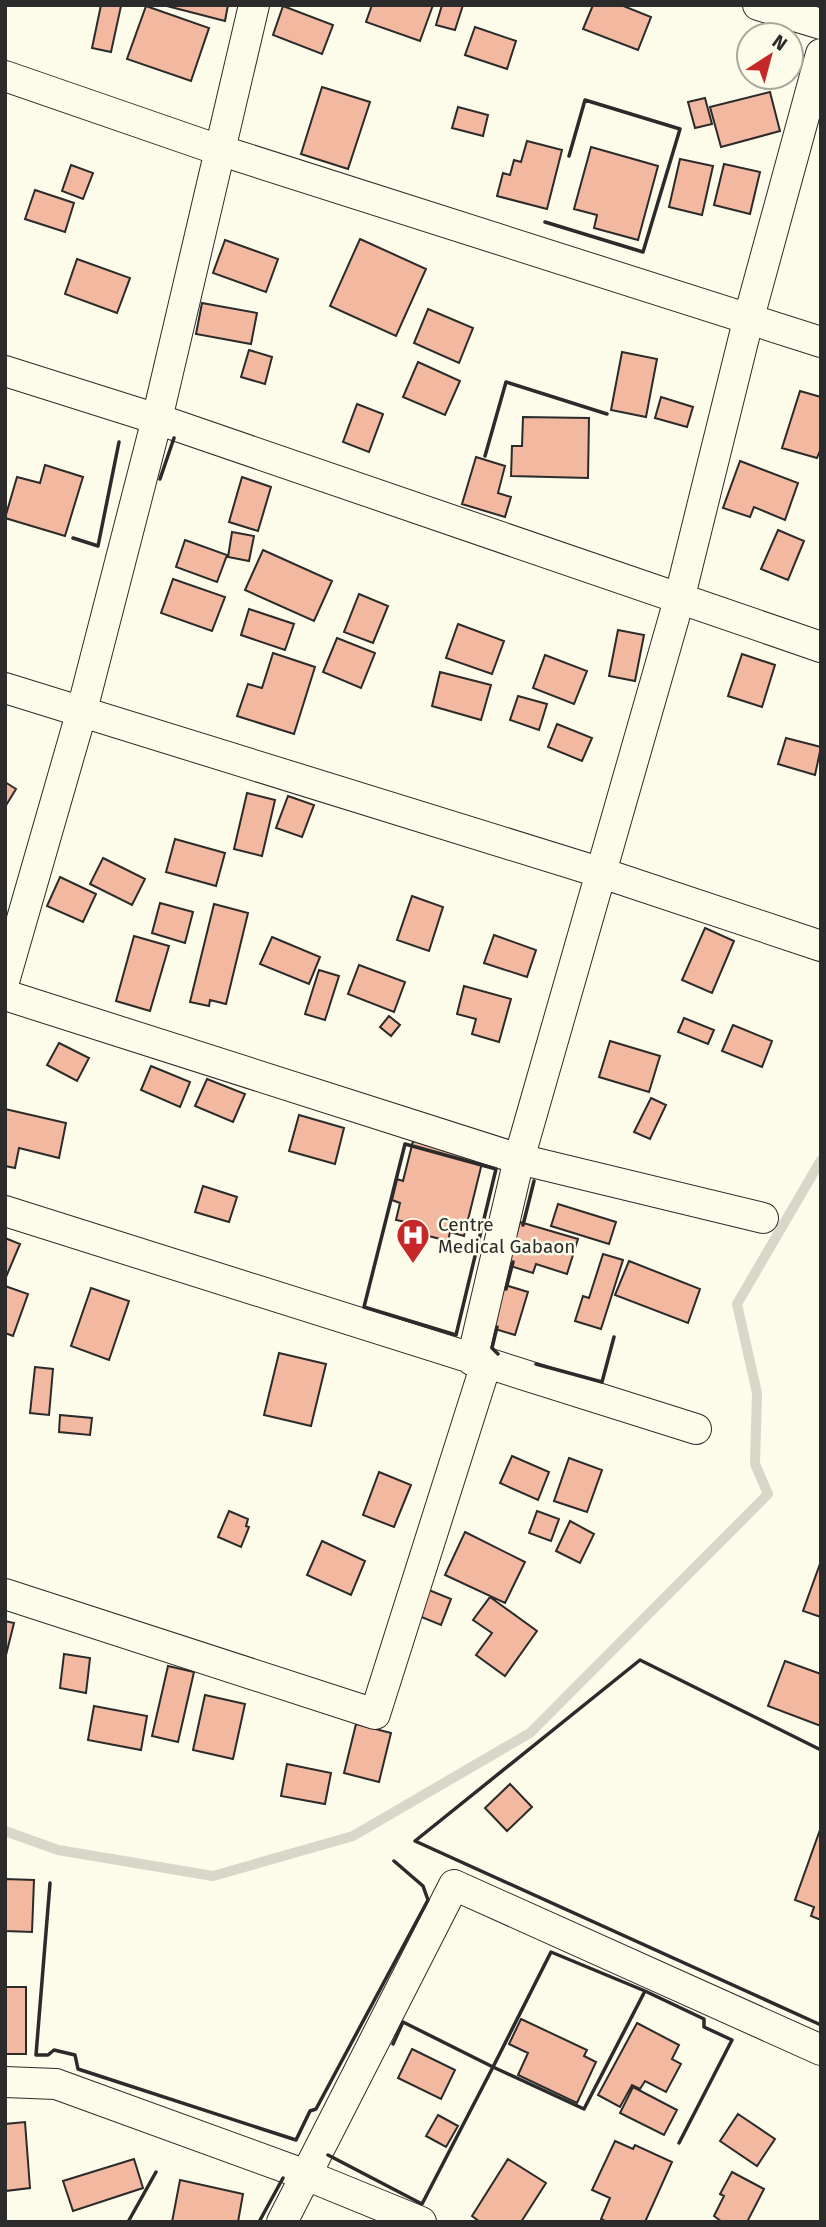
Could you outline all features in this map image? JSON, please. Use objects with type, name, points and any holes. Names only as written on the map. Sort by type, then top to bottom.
[{"type":"street","points":[[5,978],[81,714],[157,418],[254,5]]},
{"type":"street","points":[[758,5],[821,24]]},
{"type":"street","points":[[5,1594],[375,1714],[479,1362],[519,1158],[678,600],[748,321],[821,54]]},
{"type":"street","points":[[5,76],[219,150],[748,321],[821,342]]},
{"type":"street","points":[[5,371],[157,418],[678,600],[821,647]]},
{"type":"street","points":[[5,688],[81,714],[602,873],[821,946]]},
{"type":"street","points":[[5,995],[519,1158],[763,1218]]},
{"type":"street","points":[[5,1212],[696,1429]]},
{"type":"street","points":[[282,2222],[454,1885],[821,2050]]},
{"type":"street","points":[[5,2082],[56,2084],[306,2175],[421,2222]]},
{"type":"building","points":[[101,5],[121,6],[111,52],[92,48]]},
{"type":"building","points":[[163,5],[228,5],[225,21]]},
{"type":"building","points":[[372,5],[433,5],[420,41],[366,22]]},
{"type":"building","points":[[442,5],[463,5],[455,30],[436,25]]},
{"type":"building","points":[[593,5],[621,5],[651,17],[638,50],[583,29]]},
{"type":"building","points":[[146,6],[209,28],[191,81],[127,59]]},
{"type":"building","points":[[283,6],[333,25],[322,54],[273,35]]},
{"type":"building","points":[[475,27],[516,41],[507,69],[465,55]]},
{"type":"building","points":[[322,87],[370,102],[348,169],[301,154]]},
{"type":"building","points":[[770,92],[780,131],[721,147],[710,107]]},
{"type":"building","points":[[705,98],[712,124],[695,128],[688,102]]},
{"type":"building","points":[[458,107],[488,115],[483,136],[452,128]]},
{"type":"building","points":[[527,141],[562,150],[547,209],[497,196],[503,173],[510,175],[514,160],[521,162]]},
{"type":"building","points":[[591,147],[658,166],[638,240],[594,228],[597,215],[574,209]]},
{"type":"building","points":[[680,159],[713,166],[702,215],[669,207]]},
{"type":"building","points":[[724,164],[760,172],[750,214],[714,205]]},
{"type":"building","points":[[71,165],[93,173],[83,199],[62,191]]},
{"type":"building","points":[[35,190],[74,203],[65,232],[25,219]]},
{"type":"building","points":[[360,239],[426,269],[396,336],[330,306]]},
{"type":"building","points":[[225,240],[278,259],[266,292],[213,273]]},
{"type":"building","points":[[77,259],[130,278],[117,313],[65,294]]},
{"type":"building","points":[[202,303],[257,313],[251,344],[196,334]]},
{"type":"building","points":[[428,309],[473,328],[459,363],[414,343]]},
{"type":"building","points":[[249,350],[272,357],[265,384],[241,377]]},
{"type":"building","points":[[622,352],[657,359],[646,417],[611,410]]},
{"type":"building","points":[[418,362],[460,381],[445,415],[403,397]]},
{"type":"building","points":[[800,391],[821,397],[821,448],[817,458],[782,448]]},
{"type":"building","points":[[661,397],[693,407],[687,427],[655,418]]},
{"type":"building","points":[[357,404],[383,414],[369,452],[343,442]]},
{"type":"building","points":[[523,417],[589,418],[588,478],[511,476],[512,446],[522,446]]},
{"type":"building","points":[[476,457],[505,466],[498,493],[511,497],[505,517],[462,504]]},
{"type":"building","points":[[740,461],[798,483],[785,520],[754,507],[750,517],[723,508]]},
{"type":"building","points":[[45,465],[83,477],[65,536],[5,518],[17,477],[40,483]]},
{"type":"building","points":[[242,477],[271,487],[258,531],[229,522]]},
{"type":"building","points":[[778,530],[804,541],[788,580],[761,569]]},
{"type":"building","points":[[232,532],[254,536],[249,561],[228,557]]},
{"type":"building","points":[[185,540],[227,555],[217,582],[176,567]]},
{"type":"building","points":[[263,550],[332,581],[314,621],[245,590]]},
{"type":"building","points":[[173,579],[225,597],[212,631],[161,613]]},
{"type":"building","points":[[359,594],[388,606],[373,643],[344,632]]},
{"type":"building","points":[[249,609],[294,624],[285,650],[241,635]]},
{"type":"building","points":[[458,624],[504,641],[492,674],[446,658]]},
{"type":"building","points":[[618,630],[644,635],[635,681],[609,676]]},
{"type":"building","points":[[337,638],[375,653],[361,688],[323,672]]},
{"type":"building","points":[[273,653],[315,667],[294,734],[237,716],[248,684],[262,688]]},
{"type":"building","points":[[742,654],[775,665],[762,707],[728,696]]},
{"type":"building","points":[[545,655],[587,671],[574,704],[533,688]]},
{"type":"building","points":[[440,672],[491,685],[481,720],[432,706]]},
{"type":"building","points":[[518,696],[547,704],[539,730],[510,720]]},
{"type":"building","points":[[557,724],[592,738],[582,761],[548,747]]},
{"type":"building","points":[[786,738],[821,747],[815,775],[778,764]]},
{"type":"building","points":[[5,782],[16,789],[5,807]]},
{"type":"building","points":[[247,793],[275,800],[262,856],[234,849]]},
{"type":"building","points":[[288,796],[314,805],[302,837],[276,828]]},
{"type":"building","points":[[175,839],[225,853],[216,886],[166,872]]},
{"type":"building","points":[[103,858],[145,879],[132,905],[90,884]]},
{"type":"building","points":[[60,877],[96,894],[83,922],[47,906]]},
{"type":"building","points":[[412,896],[443,907],[429,951],[397,940]]},
{"type":"building","points":[[160,903],[193,912],[185,943],[152,933]]},
{"type":"building","points":[[214,904],[248,913],[226,1004],[210,1000],[209,1006],[190,1002]]},
{"type":"building","points":[[705,928],[734,941],[712,993],[682,980]]},
{"type":"building","points":[[494,935],[536,950],[527,977],[484,963]]},
{"type":"building","points":[[134,936],[169,946],[150,1011],[116,1001]]},
{"type":"building","points":[[272,937],[320,957],[309,984],[260,964]]},
{"type":"building","points":[[359,965],[405,982],[394,1012],[348,994]]},
{"type":"building","points":[[319,970],[339,976],[325,1020],[305,1014]]},
{"type":"building","points":[[464,986],[511,999],[499,1042],[472,1034],[476,1019],[457,1014]]},
{"type":"building","points":[[389,1016],[400,1025],[391,1036],[380,1027]]},
{"type":"building","points":[[684,1018],[714,1030],[708,1044],[678,1032]]},
{"type":"building","points":[[733,1025],[772,1041],[762,1067],[722,1051]]},
{"type":"building","points":[[610,1041],[660,1056],[649,1092],[599,1077]]},
{"type":"building","points":[[59,1043],[89,1058],[77,1081],[47,1065]]},
{"type":"building","points":[[151,1066],[190,1082],[180,1107],[141,1090]]},
{"type":"building","points":[[207,1079],[245,1094],[233,1122],[195,1106]]},
{"type":"building","points":[[651,1098],[666,1105],[650,1139],[634,1132]]},
{"type":"building","points":[[5,1109],[66,1123],[59,1158],[19,1148],[15,1168],[5,1166]]},
{"type":"building","points":[[299,1115],[344,1128],[335,1164],[289,1151]]},
{"type":"building","points":[[413,1141],[483,1159],[464,1236],[450,1232],[448,1241],[409,1231],[411,1223],[396,1220],[400,1203],[392,1200],[397,1179],[403,1181]]},
{"type":"building","points":[[203,1186],[237,1197],[229,1222],[195,1212]]},
{"type":"building","points":[[558,1204],[616,1222],[609,1244],[551,1226]]},
{"type":"building","points":[[520,1222],[578,1239],[567,1274],[536,1264],[533,1273],[507,1265]]},
{"type":"building","points":[[5,1238],[20,1244],[6,1277],[5,1277]]},
{"type":"building","points":[[603,1254],[623,1260],[601,1329],[575,1321],[583,1296],[589,1298]]},
{"type":"building","points":[[629,1261],[700,1289],[688,1323],[615,1295]]},
{"type":"building","points":[[505,1285],[528,1292],[515,1335],[492,1328]]},
{"type":"building","points":[[5,1286],[28,1294],[13,1336],[5,1333]]},
{"type":"building","points":[[91,1288],[129,1301],[109,1360],[71,1346]]},
{"type":"building","points":[[279,1353],[326,1364],[311,1426],[264,1415]]},
{"type":"building","points":[[35,1367],[53,1369],[49,1415],[30,1413]]},
{"type":"building","points":[[60,1415],[92,1418],[90,1435],[59,1432]]},
{"type":"building","points":[[512,1456],[549,1472],[538,1500],[500,1483]]},
{"type":"building","points":[[569,1458],[602,1470],[587,1512],[554,1501]]},
{"type":"building","points":[[379,1472],[411,1485],[394,1527],[363,1515]]},
{"type":"building","points":[[229,1511],[248,1519],[246,1526],[249,1527],[241,1547],[218,1537]]},
{"type":"building","points":[[537,1511],[559,1519],[551,1541],[529,1533]]},
{"type":"building","points":[[570,1521],[594,1534],[580,1563],[556,1551]]},
{"type":"building","points":[[465,1532],[525,1562],[505,1603],[445,1575]]},
{"type":"building","points":[[322,1541],[365,1561],[351,1595],[307,1575]]},
{"type":"building","points":[[821,1561],[821,1617],[803,1611]]},
{"type":"building","points":[[424,1588],[451,1599],[441,1625],[414,1614]]},
{"type":"building","points":[[490,1597],[537,1631],[505,1676],[476,1655],[492,1633],[473,1620]]},
{"type":"building","points":[[5,1621],[14,1623],[6,1655],[5,1655]]},
{"type":"building","points":[[64,1654],[90,1658],[86,1693],[60,1688]]},
{"type":"building","points":[[785,1661],[821,1674],[821,1726],[768,1706]]},
{"type":"building","points":[[168,1666],[194,1672],[178,1742],[152,1736]]},
{"type":"building","points":[[205,1695],[245,1704],[233,1759],[193,1750]]},
{"type":"building","points":[[94,1706],[147,1716],[141,1750],[88,1740]]},
{"type":"building","points":[[356,1724],[391,1733],[379,1782],[344,1773]]},
{"type":"building","points":[[287,1764],[331,1773],[325,1804],[281,1796]]},
{"type":"building","points":[[510,1784],[532,1807],[507,1831],[485,1808]]},
{"type":"building","points":[[821,1827],[821,1920],[811,1916],[814,1907],[795,1900]]},
{"type":"building","points":[[5,1879],[34,1880],[32,1932],[5,1931]]},
{"type":"building","points":[[5,1987],[26,1987],[26,2054],[5,2054]]},
{"type":"building","points":[[521,2019],[587,2050],[584,2056],[596,2062],[577,2103],[518,2075],[528,2053],[509,2044]]},
{"type":"building","points":[[637,2023],[679,2045],[672,2059],[681,2064],[666,2092],[645,2081],[640,2089],[632,2085],[620,2107],[598,2095]]},
{"type":"building","points":[[412,2049],[455,2070],[441,2099],[398,2078]]},
{"type":"building","points":[[633,2087],[677,2110],[664,2135],[620,2113]]},
{"type":"building","points":[[738,2114],[775,2139],[757,2166],[720,2141]]},
{"type":"building","points":[[438,2115],[458,2126],[446,2147],[426,2136]]},
{"type":"building","points":[[25,2122],[30,2188],[5,2191],[5,2124]]},
{"type":"building","points":[[615,2141],[633,2149],[635,2145],[672,2162],[645,2222],[607,2222],[601,2219],[610,2198],[592,2190]]},
{"type":"building","points":[[134,2159],[143,2188],[73,2211],[63,2181]]},
{"type":"building","points":[[508,2159],[546,2183],[521,2222],[480,2222],[472,2216]]},
{"type":"building","points":[[732,2172],[764,2189],[747,2222],[722,2222],[714,2216],[724,2196],[720,2194]]},
{"type":"building","points":[[180,2180],[243,2194],[238,2222],[172,2222]]},
{"type":"waterway","points":[[5,1831],[58,1850],[213,1876],[353,1836],[530,1733],[768,1494],[755,1464],[757,1393],[737,1304],[821,1160]]},
{"type":"wall","points":[[545,222],[643,252],[680,129],[585,100],[569,156]]},
{"type":"wall","points":[[485,456],[506,382],[607,414]]},
{"type":"wall","points":[[160,479],[174,438]]},
{"type":"wall","points":[[73,538],[98,546],[119,442]]},
{"type":"wall","points":[[405,1144],[496,1169],[456,1335],[364,1307],[405,1144]]},
{"type":"wall","points":[[523,1225],[534,1181]]},
{"type":"wall","points":[[506,1289],[513,1262]]},
{"type":"wall","points":[[497,1327],[492,1348],[498,1354]]},
{"type":"wall","points":[[536,1364],[602,1382],[614,1337]]},
{"type":"wall","points":[[821,1750],[640,1660],[415,1841],[821,2025]]},
{"type":"wall","points":[[50,1883],[36,2055],[48,2055],[54,2050],[75,2055],[78,2069],[296,2140],[310,2111],[316,2109],[428,1900],[423,1886],[394,1861]]},
{"type":"wall","points":[[551,1952],[645,1991],[584,2109],[493,2067],[551,1952]]},
{"type":"wall","points":[[645,1991],[704,2019],[704,2027],[732,2040],[679,2143]]},
{"type":"wall","points":[[328,2155],[422,2204],[493,2067],[403,2022],[393,2044]]},
{"type":"wall","points":[[128,2222],[156,2172]]},
{"type":"wall","points":[[259,2222],[283,2178]]},
{"type":"place","name":"Centre Medical Gabaon","points":[[413,1265]]}]
